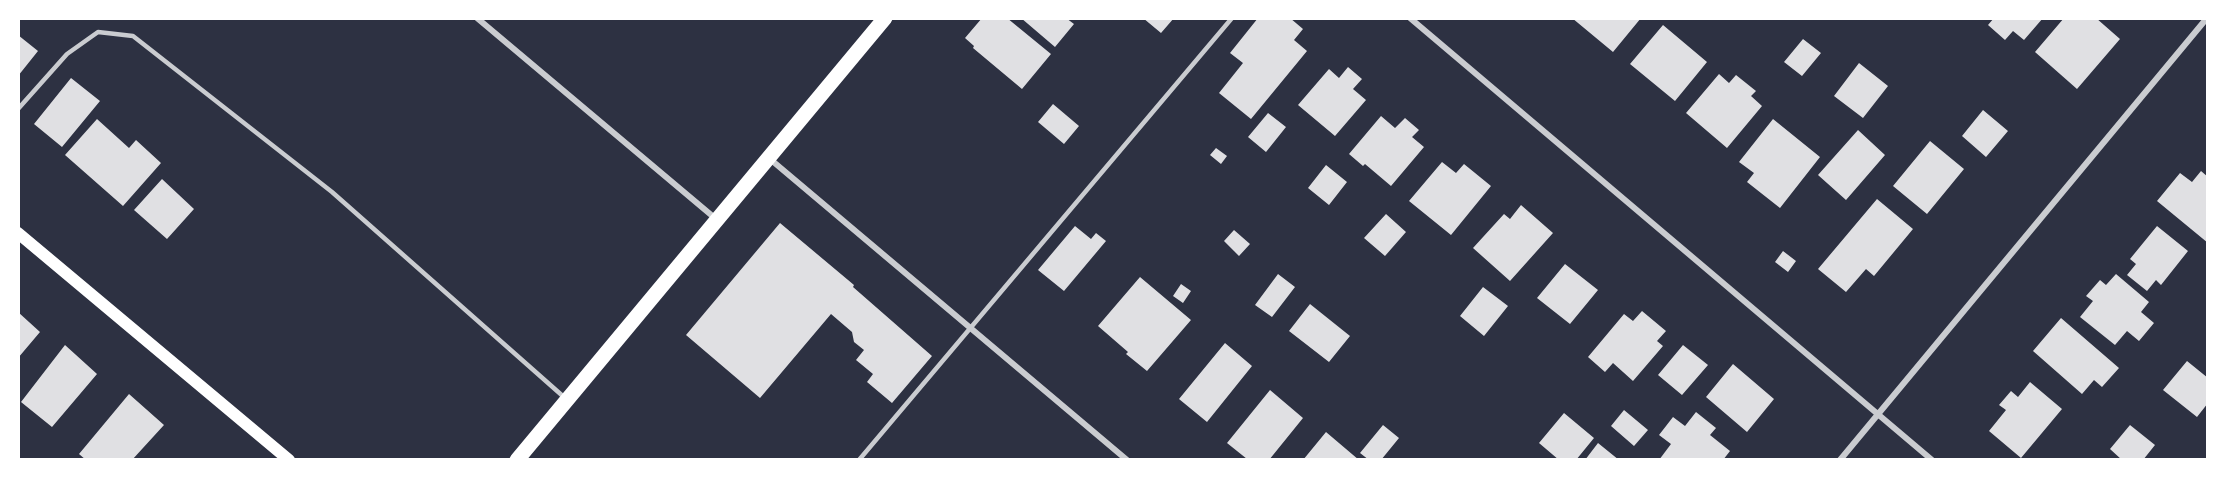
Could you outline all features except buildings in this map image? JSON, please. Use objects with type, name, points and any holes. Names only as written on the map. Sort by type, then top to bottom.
[{"type":"main road","points":[[517,460],[885,18]]},
{"type":"main road","points":[[18,233],[289,460]]},
{"type":"street","points":[[477,18],[717,220]]},
{"type":"street","points":[[1410,18],[1932,460]]},
{"type":"street","points":[[1840,460],[2207,18]]},
{"type":"street","points":[[768,158],[1128,460]]},
{"type":"lane","points":[[859,460],[1232,18]]},
{"type":"lane","points":[[18,109],[67,54],[98,32],[133,36],[332,192],[567,400]]}]
